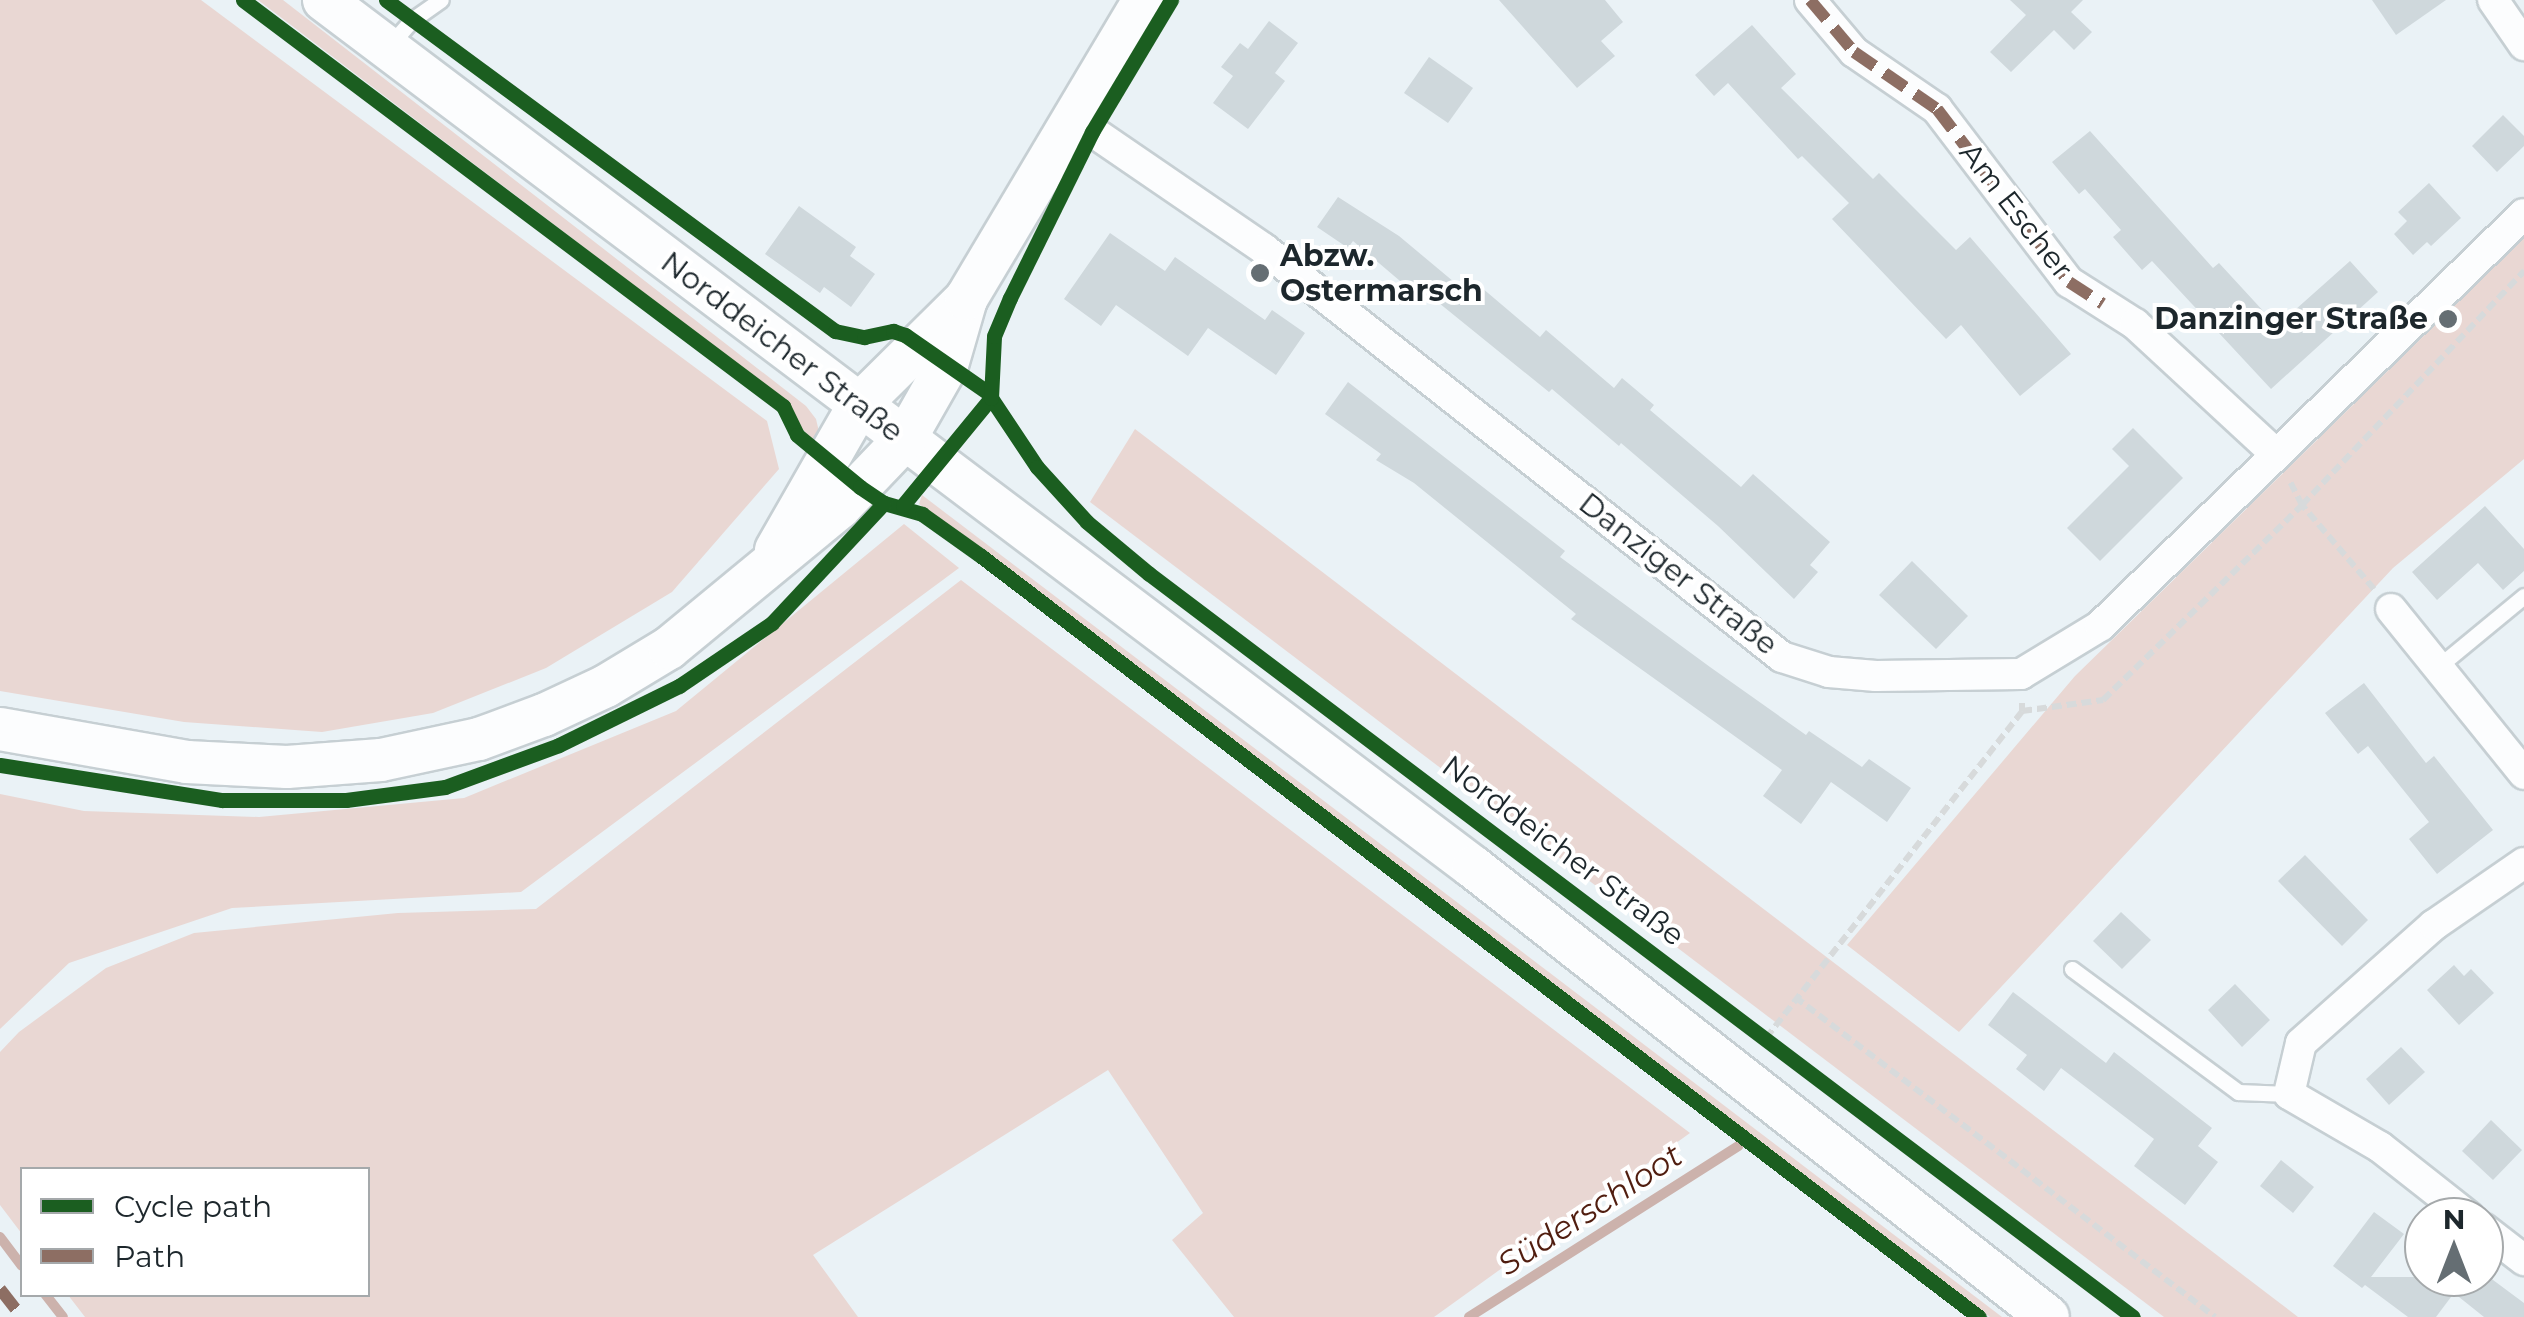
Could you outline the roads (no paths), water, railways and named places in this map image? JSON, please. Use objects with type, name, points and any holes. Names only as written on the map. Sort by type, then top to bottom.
[{"type":"main road","name":"Norddeicher Straße","points":[[324,0],[1473,867],[2048,1317]]},
{"type":"main road","points":[[0,729],[187,762],[287,767],[381,760],[479,739],[606,686],[670,648],[839,508],[905,439],[947,365],[966,299],[1144,0]]},
{"type":"main road","points":[[766,568],[859,405],[966,299]]},
{"type":"street","name":"Am Escher","points":[[1810,0],[1854,52],[1937,109],[2069,282],[2135,324],[2276,454]]},
{"type":"street","points":[[2493,0],[2524,45]]},
{"type":"street","name":"Danziger Straße","points":[[1073,118],[1264,249],[1782,656],[1829,672],[1876,676],[2021,674],[2100,626],[2276,454]]},
{"type":"street","points":[[2276,454],[2524,214]]},
{"type":"street","points":[[2391,609],[2524,774]]},
{"type":"street","points":[[2444,1197],[2380,1147],[2289,1094],[2301,1043],[2434,925],[2524,863]]},
{"type":"street","points":[[2504,1244],[2524,1260]]},
{"type":"lane","points":[[387,48],[412,20],[441,0]]},
{"type":"lane","points":[[2439,666],[2524,596]]},
{"type":"lane","points":[[2072,969],[2238,1092],[2289,1094]]},
{"type":"waterway","name":"Süderschloot","points":[[1469,1317],[1738,1146]]},
{"type":"waterway","name":"Süderschloot","points":[[0,1237],[20,1263]]},
{"type":"waterway","name":"Süderschloot","points":[[47,1297],[63,1317]]},
{"type":"place","name":"Abzw. Ostermarsch","points":[[1260,273]]},
{"type":"place","name":"Danzinger Straße","points":[[2448,319]]}]
